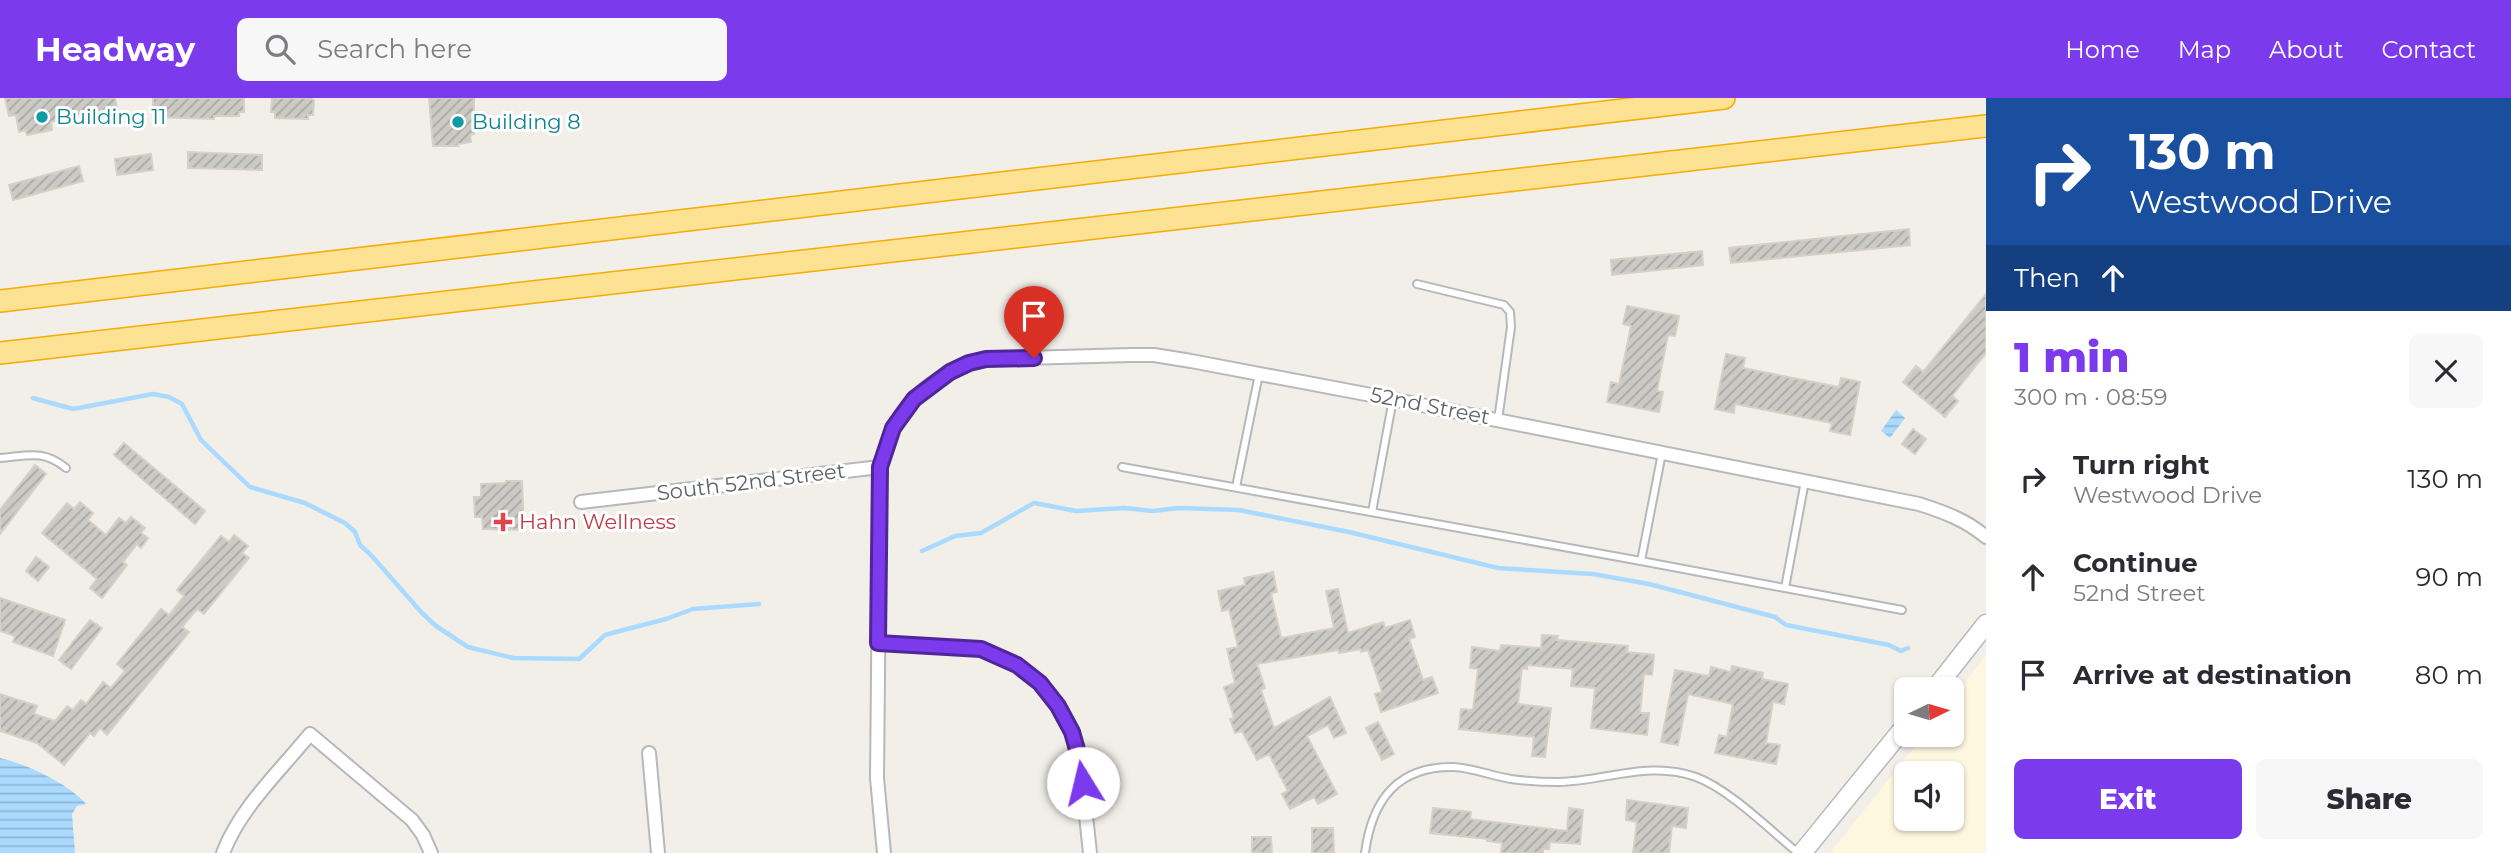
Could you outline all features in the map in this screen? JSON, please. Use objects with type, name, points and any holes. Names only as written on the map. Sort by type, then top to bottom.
[{"type":"highway","points":[[0,301],[1724,98]]},
{"type":"highway","points":[[0,352],[1986,126]]},
{"type":"main road","points":[[1944,677],[1986,624]]},
{"type":"main road","points":[[1800,853],[1894,739]]},
{"type":"street","name":"52nd Street","points":[[884,853],[877,778],[880,467],[891,434],[914,399],[932,383],[969,363],[986,359],[1154,355],[1393,399],[1931,508],[1956,517],[1986,537]]},
{"type":"street","name":"South 52nd Street","points":[[580,502],[880,467]]},
{"type":"street","points":[[878,643],[981,649],[1017,665],[1040,683],[1058,706],[1072,732],[1080,760],[1090,853]]},
{"type":"street","points":[[223,853],[243,816],[310,734],[412,820],[431,853]]},
{"type":"street","points":[[649,753],[658,853]]},
{"type":"lane","points":[[1417,284],[1504,305],[1510,312],[1511,327],[1498,420]]},
{"type":"lane","points":[[1236,488],[1259,374]]},
{"type":"lane","points":[[1372,512],[1393,399]]},
{"type":"lane","points":[[1641,561],[1662,453]]},
{"type":"lane","points":[[0,458],[34,454],[46,456],[66,468]]},
{"type":"lane","points":[[1122,467],[1902,610]]},
{"type":"lane","points":[[1785,588],[1805,481]]},
{"type":"lane","points":[[1365,853],[1374,816],[1389,789],[1418,773],[1454,767],[1511,779],[1556,782],[1586,781],[1640,770],[1694,776],[1710,783],[1800,853]]},
{"type":"shaded area","points":[[1986,655],[1986,853],[1830,853],[1894,773],[1894,831],[1964,831],[1964,761],[1903,761],[1914,747],[1964,747],[1964,684]]},
{"type":"water","points":[[1896,410],[1905,418],[1890,438],[1881,431]]},
{"type":"water","points":[[0,758],[47,776],[69,789],[86,804],[77,806],[72,814],[75,853],[0,853]]},
{"type":"building","name":"Building 11","points":[[5,98],[115,98],[118,113],[98,117],[97,112],[51,122],[52,130],[27,135],[25,130],[19,132],[16,115],[9,116]]},
{"type":"building","points":[[153,98],[244,98],[244,112],[239,112],[239,116],[214,116],[214,119],[155,117]]},
{"type":"building","points":[[272,98],[310,98],[314,100],[313,115],[308,115],[308,119],[275,118],[275,112],[271,112]]},
{"type":"building","name":"Building 8","points":[[429,98],[474,98],[474,134],[470,135],[471,142],[458,146],[433,146]]},
{"type":"building","points":[[188,152],[262,155],[262,170],[188,168]]},
{"type":"building","points":[[151,154],[153,170],[117,175],[115,159]]},
{"type":"building","points":[[79,166],[83,181],[13,200],[9,185]]},
{"type":"building","points":[[1909,229],[1910,245],[1731,263],[1729,248]]},
{"type":"building","points":[[1702,251],[1703,265],[1612,275],[1611,260]]},
{"type":"building","points":[[1986,294],[1986,353],[1952,396],[1958,401],[1945,417],[1903,382],[1916,366],[1923,372]]},
{"type":"building","points":[[1627,306],[1679,316],[1675,336],[1668,335],[1657,391],[1663,392],[1659,412],[1607,402],[1611,382],[1619,384],[1631,326],[1623,324]]},
{"type":"building","points":[[1726,354],[1745,358],[1743,368],[1839,387],[1841,378],[1860,382],[1850,435],[1830,431],[1832,423],[1735,404],[1734,413],[1715,409]]},
{"type":"building","points":[[1913,429],[1926,439],[1915,454],[1902,444]]},
{"type":"building","points":[[124,443],[205,511],[195,524],[114,455]]},
{"type":"building","points":[[35,465],[46,474],[0,534],[0,510]]},
{"type":"building","points":[[522,481],[524,530],[483,529],[482,517],[475,517],[474,497],[481,497],[481,484]]},
{"type":"building","points":[[80,502],[93,513],[88,520],[106,535],[119,518],[126,523],[131,517],[145,528],[141,533],[148,538],[141,548],[137,544],[123,562],[127,565],[102,598],[90,588],[97,579],[42,533],[67,503],[74,509]]},
{"type":"building","points":[[234,535],[248,546],[242,553],[249,558],[204,614],[197,609],[182,627],[189,632],[107,735],[100,728],[94,736],[90,733],[64,765],[37,743],[0,731],[0,694],[37,706],[34,714],[55,721],[67,706],[73,710],[81,700],[86,704],[103,682],[111,688],[125,671],[117,664],[161,609],[169,615],[184,596],[177,590],[221,536],[229,542]]},
{"type":"building","points":[[36,557],[49,567],[38,581],[26,571]]},
{"type":"building","points":[[1273,572],[1277,592],[1271,593],[1281,638],[1334,628],[1326,591],[1338,589],[1348,633],[1383,622],[1385,628],[1410,620],[1415,637],[1409,639],[1423,680],[1432,677],[1438,693],[1381,712],[1375,694],[1382,692],[1368,650],[1339,653],[1338,650],[1257,664],[1265,688],[1261,690],[1274,728],[1330,697],[1346,733],[1334,738],[1328,725],[1307,736],[1337,794],[1318,804],[1314,797],[1290,809],[1282,794],[1288,791],[1269,754],[1257,760],[1242,731],[1235,733],[1230,719],[1234,718],[1224,687],[1235,683],[1227,649],[1238,647],[1229,609],[1222,611],[1218,591],[1245,585],[1244,578]]},
{"type":"building","points":[[0,598],[65,620],[53,656],[13,642],[15,636],[0,631]]},
{"type":"building","points":[[90,620],[102,628],[71,669],[59,660]]},
{"type":"building","points":[[1542,635],[1558,636],[1557,640],[1628,646],[1627,652],[1654,655],[1652,675],[1644,674],[1640,713],[1649,713],[1647,735],[1591,728],[1595,688],[1571,686],[1573,669],[1527,665],[1527,669],[1522,668],[1518,704],[1551,708],[1545,757],[1532,756],[1534,737],[1459,729],[1461,709],[1473,710],[1478,669],[1470,668],[1472,647],[1500,651],[1501,645],[1541,648]]},
{"type":"building","points":[[1732,666],[1763,673],[1762,679],[1788,684],[1784,704],[1773,702],[1766,743],[1780,745],[1776,764],[1715,753],[1719,735],[1727,737],[1733,704],[1688,694],[1678,745],[1661,742],[1675,670],[1709,676],[1711,667],[1731,672]]},
{"type":"building","points":[[1378,722],[1394,754],[1382,760],[1366,728]]},
{"type":"building","points":[[1627,800],[1688,808],[1686,828],[1672,826],[1669,853],[1633,853],[1637,822],[1626,820]]},
{"type":"building","points":[[1433,808],[1471,812],[1470,819],[1567,831],[1569,808],[1583,810],[1580,844],[1550,842],[1549,849],[1543,849],[1543,853],[1501,853],[1502,843],[1487,841],[1488,839],[1430,833]]},
{"type":"building","points":[[1312,828],[1333,828],[1334,853],[1312,853]]},
{"type":"building","points":[[1252,837],[1271,837],[1272,853],[1252,853]]},
{"type":"waterway","points":[[33,398],[73,409],[153,394],[169,397],[182,404],[201,440],[250,487],[305,503],[345,523],[355,532],[360,545],[422,613],[436,626],[468,647],[513,658],[579,659],[605,635],[693,609],[759,604]]},
{"type":"waterway","points":[[922,551],[955,536],[981,533],[1034,503],[1076,511],[1124,508],[1153,511],[1179,508],[1239,510],[1349,532],[1498,568],[1593,574],[1649,584],[1775,617],[1786,625],[1889,645],[1901,651],[1908,648]]},
{"type":"place","name":"Building 11","points":[[42,117]]},
{"type":"place","name":"Building 8","points":[[458,122]]},
{"type":"place","name":"Hahn Wellness","points":[[503,522]]},
{"type":"route","points":[[1034,358],[986,359],[950,372],[914,399],[893,428],[880,467],[878,643],[981,649],[1017,665],[1040,683],[1058,706],[1072,732],[1083,783]]}]
